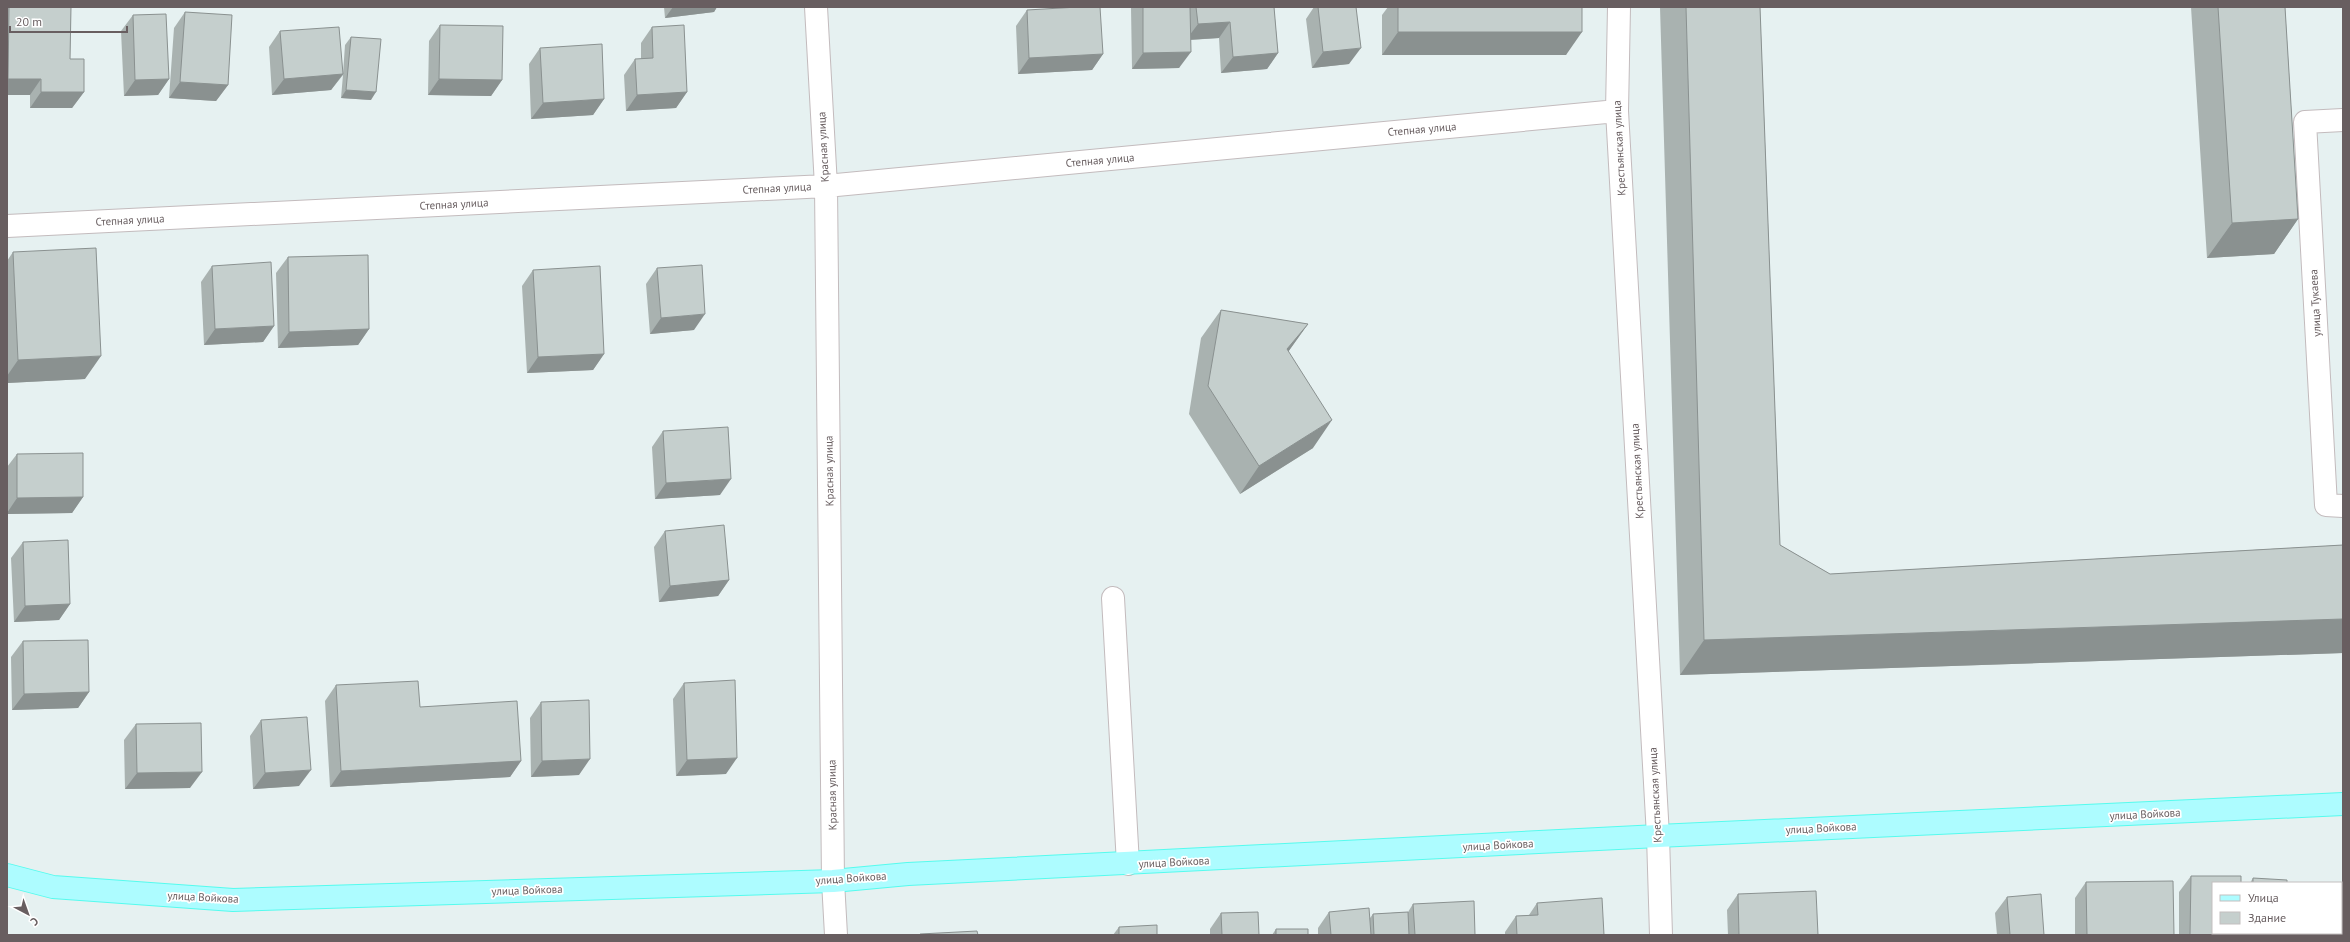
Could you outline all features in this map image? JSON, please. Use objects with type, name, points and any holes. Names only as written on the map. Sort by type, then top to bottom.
[{"type":"main road","name":"улица Войкова","points":[[7,875],[53,887],[233,900],[833,880],[908,874],[1658,836],[2343,804]]},
{"type":"street","name":"Красная улица","points":[[816,7],[826,186],[833,880],[836,935]]},
{"type":"street","name":"Крестьянская улица","points":[[1619,7],[1617,111],[1658,836],[1661,935]]},
{"type":"street","name":"Степная улица","points":[[7,226],[826,186],[1617,111]]},
{"type":"street","name":"улица Тукаева","points":[[2343,120],[2305,122],[2326,505],[2343,506]]},
{"type":"street","points":[[1113,598],[1128,864]]},
{"type":"building","points":[[9,7],[71,7],[70,59],[84,59],[84,92],[41,92],[41,79],[8,79]]},
{"type":"building","points":[[1100,7],[1103,54],[1029,58],[1027,10]]},
{"type":"building","points":[[1143,7],[1190,7],[1191,52],[1143,53]]},
{"type":"building","points":[[1196,7],[1274,7],[1278,53],[1233,57],[1230,22],[1198,24]]},
{"type":"building","points":[[1318,7],[1356,7],[1361,48],[1323,52]]},
{"type":"building","points":[[1398,7],[1582,7],[1582,32],[1398,32]]},
{"type":"building","points":[[1686,7],[1760,7],[1780,545],[1830,574],[2343,545],[2343,619],[1704,640]]},
{"type":"building","points":[[2218,7],[2285,7],[2298,219],[2232,223]]},
{"type":"building","points":[[185,12],[232,15],[228,85],[180,82]]},
{"type":"building","points":[[166,14],[169,79],[135,80],[133,15]]},
{"type":"building","points":[[440,25],[503,26],[502,80],[439,79]]},
{"type":"building","points":[[684,25],[687,92],[637,95],[635,59],[653,58],[652,27]]},
{"type":"building","points":[[339,27],[343,74],[284,79],[280,31]]},
{"type":"building","points":[[351,37],[381,39],[376,92],[346,90]]},
{"type":"building","points":[[602,44],[604,99],[543,103],[540,48]]},
{"type":"building","points":[[96,248],[101,356],[18,360],[13,252]]},
{"type":"building","points":[[368,255],[369,329],[289,332],[288,257]]},
{"type":"building","points":[[271,262],[274,326],[215,329],[212,266]]},
{"type":"building","points":[[702,265],[705,314],[661,318],[657,268]]},
{"type":"building","points":[[600,266],[604,354],[538,357],[533,270]]},
{"type":"building","points":[[1221,310],[1308,324],[1287,349],[1332,420],[1259,466],[1208,386]]},
{"type":"building","points":[[728,427],[731,479],[666,483],[663,431]]},
{"type":"building","points":[[83,453],[83,497],[17,498],[17,454]]},
{"type":"building","points":[[724,525],[729,580],[670,586],[665,531]]},
{"type":"building","points":[[68,540],[70,604],[25,606],[23,542]]},
{"type":"building","points":[[88,640],[89,692],[24,694],[23,641]]},
{"type":"building","points":[[735,680],[737,758],[687,760],[684,683]]},
{"type":"building","points":[[418,681],[420,707],[517,701],[521,761],[341,771],[336,685]]},
{"type":"building","points":[[589,700],[590,759],[542,761],[541,702]]},
{"type":"building","points":[[307,717],[311,770],[265,773],[261,720]]},
{"type":"building","points":[[201,723],[202,772],[137,773],[136,724]]},
{"type":"building","points":[[2191,876],[2241,876],[2241,882],[2212,882],[2212,934],[2240,935],[2190,935]]},
{"type":"building","points":[[2253,878],[2287,880],[2287,882],[2253,882]]},
{"type":"building","points":[[2173,881],[2174,935],[2087,935],[2086,882]]},
{"type":"building","points":[[1816,891],[1818,935],[1739,935],[1738,894]]},
{"type":"building","points":[[2041,894],[2044,935],[2010,935],[2007,897]]},
{"type":"building","points":[[1602,898],[1604,935],[1517,935],[1516,916],[1538,915],[1537,903]]},
{"type":"building","points":[[1474,901],[1475,935],[1415,935],[1413,904]]},
{"type":"building","points":[[1369,908],[1371,935],[1331,935],[1329,912]]},
{"type":"building","points":[[1258,912],[1259,935],[1222,935],[1221,913]]},
{"type":"building","points":[[1408,912],[1409,935],[1374,935],[1373,914]]},
{"type":"building","points":[[1157,925],[1157,935],[1119,935],[1119,927]]},
{"type":"building","points":[[1276,929],[1308,929],[1308,935],[1276,935]]},
{"type":"building","points":[[977,931],[978,935],[920,935],[920,934]]},
{"type":"building","points":[[2249,934],[2284,934],[2283,935]]}]
